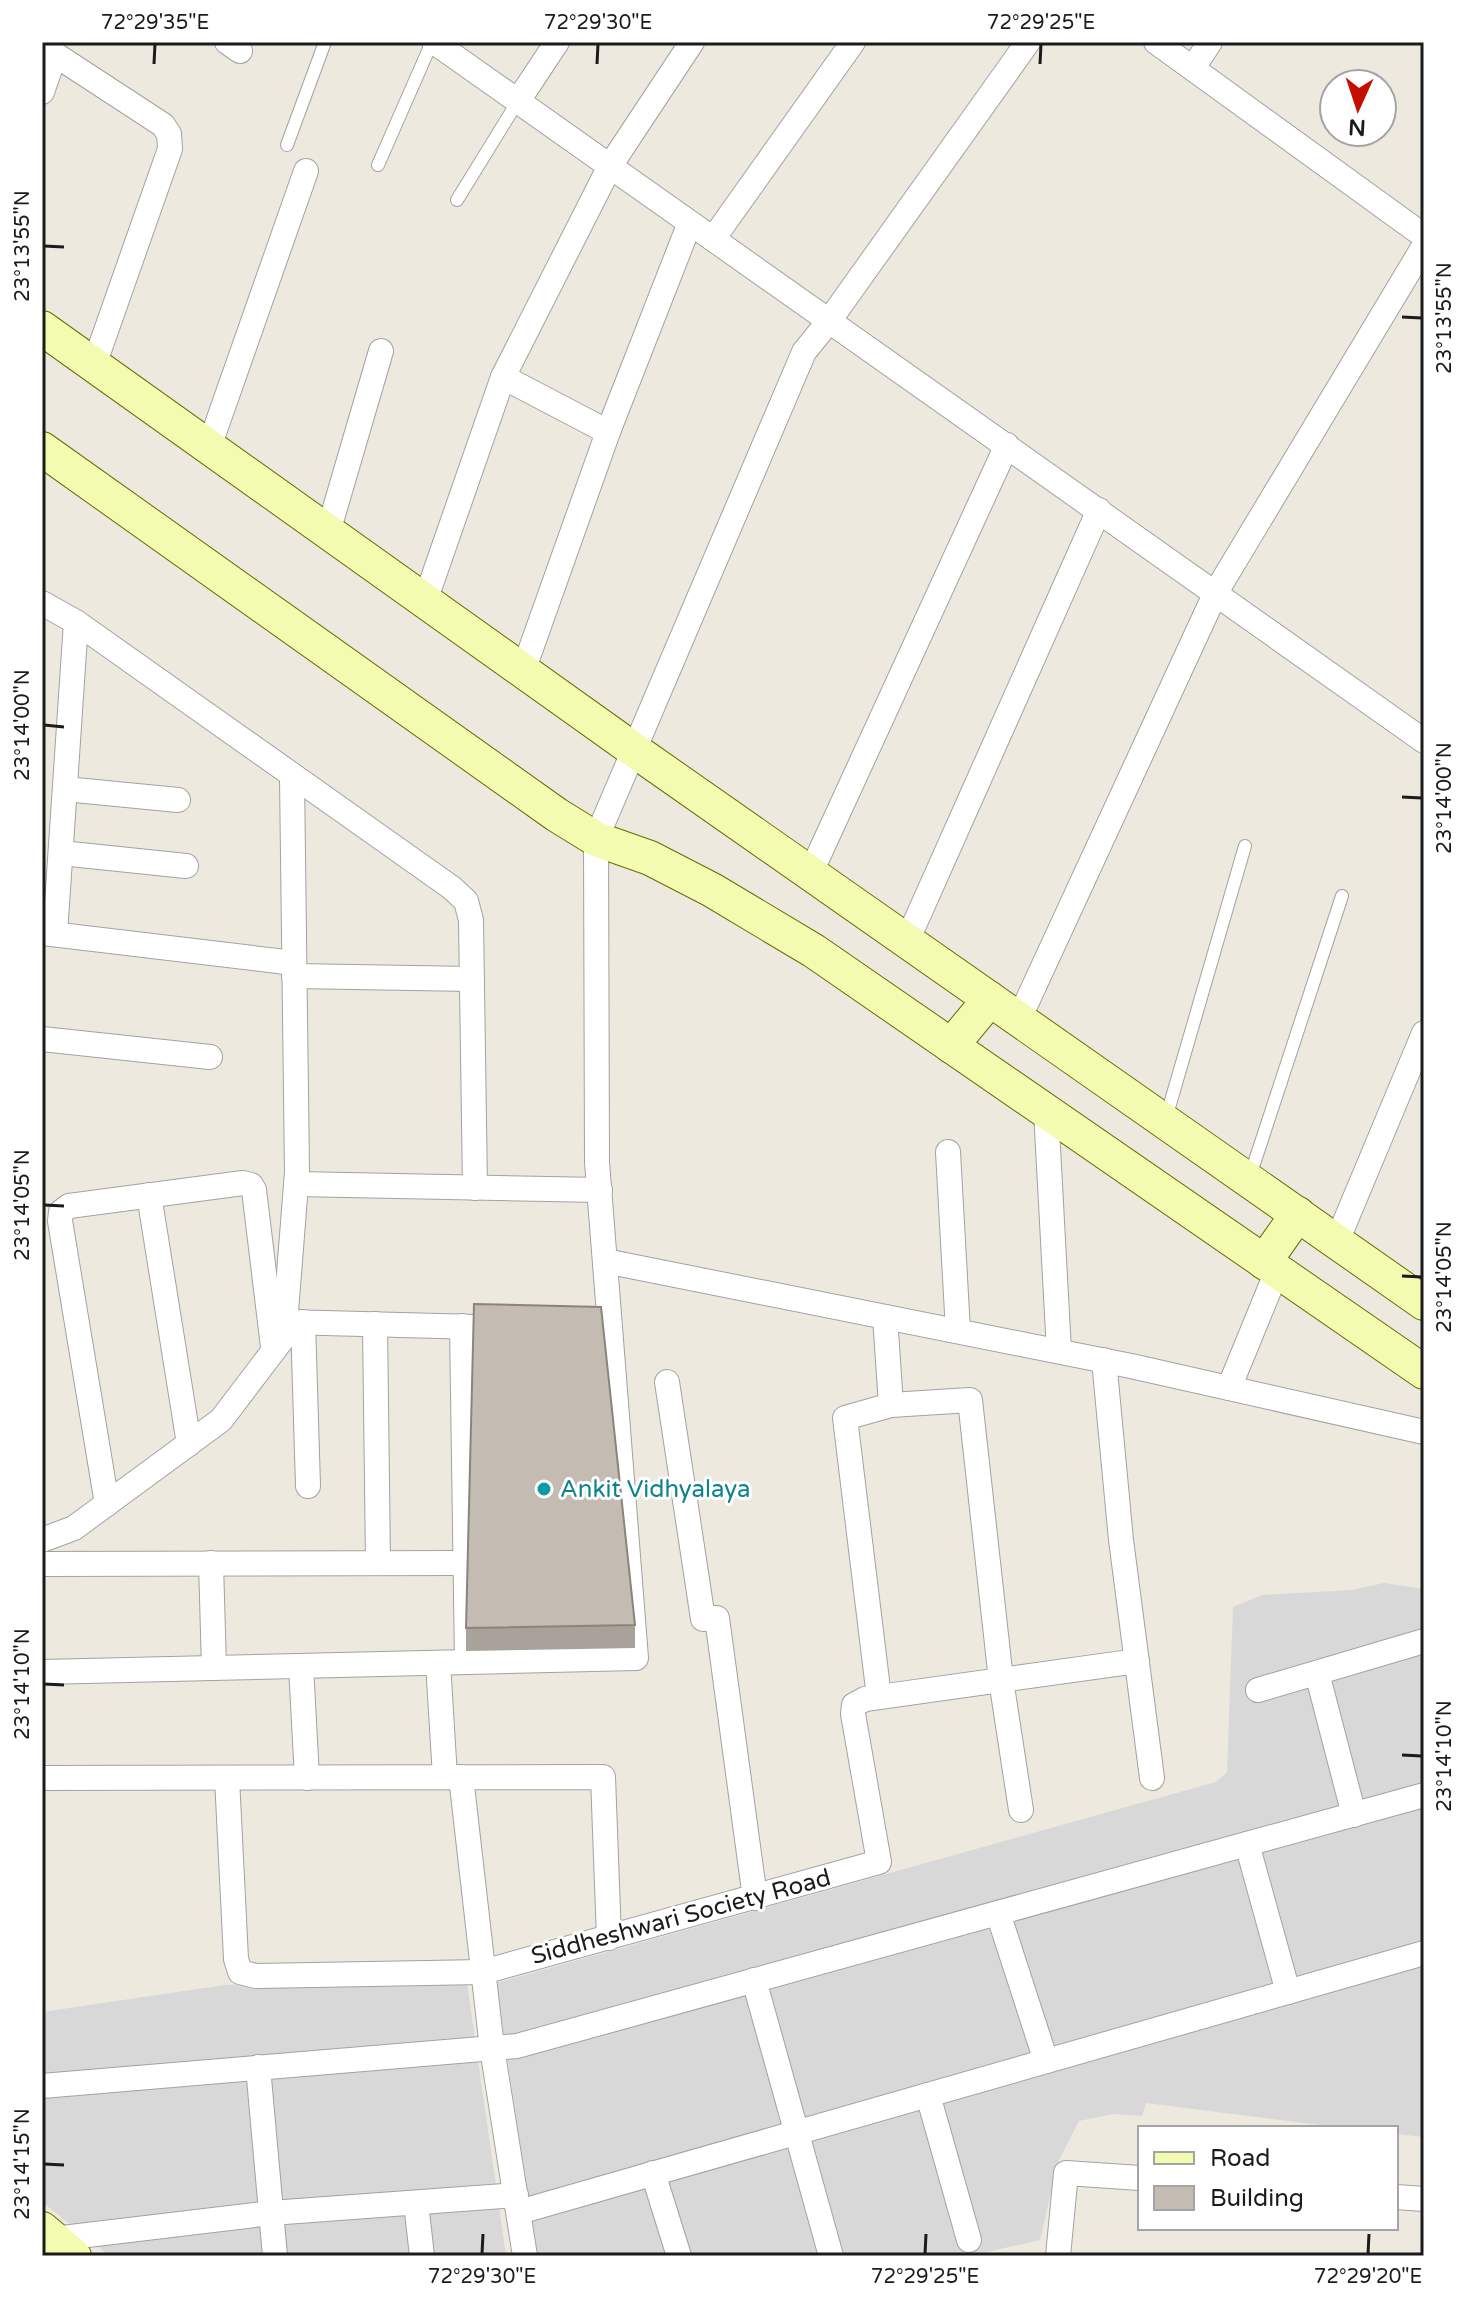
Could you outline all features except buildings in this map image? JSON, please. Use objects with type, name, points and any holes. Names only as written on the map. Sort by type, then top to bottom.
[{"type":"street","points":[[433,42],[1424,741]]},
{"type":"street","points":[[518,101],[557,42]]},
{"type":"street","points":[[425,601],[503,377],[610,166],[692,42]]},
{"type":"street","points":[[713,239],[853,42]]},
{"type":"street","points":[[42,1672],[636,1658],[597,1162],[596,839],[804,352],[1028,42]]},
{"type":"street","points":[[1156,42],[1424,236]]},
{"type":"street","points":[[1193,68],[1210,42]]},
{"type":"street","points":[[42,92],[49,50],[163,125],[169,134],[170,149],[94,365]]},
{"type":"street","points":[[209,447],[306,171]]},
{"type":"street","points":[[523,671],[608,432],[689,225]]},
{"type":"street","points":[[1019,1019],[1216,592],[1424,246]]},
{"type":"street","points":[[42,328],[634,750],[1424,1303]]},
{"type":"street","points":[[328,532],[381,351]]},
{"type":"street","points":[[503,377],[608,432]]},
{"type":"street","points":[[811,872],[1007,445]]},
{"type":"street","points":[[42,449],[544,806],[596,839],[650,858],[712,890],[814,951],[1424,1372]]},
{"type":"street","points":[[907,941],[1099,510]]},
{"type":"street","points":[[42,603],[76,622],[452,888],[466,901],[471,920],[475,1188]]},
{"type":"street","points":[[76,622],[61,853],[49,934],[294,970],[472,979]]},
{"type":"street","points":[[292,777],[296,1184],[294,1322],[308,1486]]},
{"type":"street","points":[[65,789],[178,800]]},
{"type":"street","points":[[61,853],[186,866]]},
{"type":"street","points":[[951,1046],[990,999]]},
{"type":"street","points":[[1337,1241],[1424,1033]]},
{"type":"street","points":[[42,1039],[210,1057]]},
{"type":"street","points":[[1046,1111],[1059,1351]]},
{"type":"street","points":[[948,1152],[958,1331]]},
{"type":"street","points":[[107,1504],[61,1212],[69,1206],[243,1183],[251,1185],[273,1351]]},
{"type":"street","points":[[296,1184],[600,1190]]},
{"type":"street","points":[[149,1195],[189,1444]]},
{"type":"street","points":[[1229,1388],[1271,1267],[1298,1214]]},
{"type":"street","points":[[605,1261],[1104,1360],[1424,1432]]},
{"type":"street","points":[[885,1317],[891,1405]]},
{"type":"street","points":[[294,1322],[506,1327]]},
{"type":"street","points":[[42,1540],[74,1528],[221,1420],[294,1322]]},
{"type":"street","points":[[375,1324],[378,1563]]},
{"type":"street","points":[[462,1326],[467,1662]]},
{"type":"street","points":[[585,1329],[610,1330]]},
{"type":"street","points":[[1104,1360],[1121,1540],[1152,1778]]},
{"type":"street","points":[[667,1382],[703,1619],[717,1618],[755,1898]]},
{"type":"street","points":[[1021,1810],[1001,1680],[970,1400],[891,1405],[845,1418],[879,1697],[1001,1680],[1137,1661]]},
{"type":"street","points":[[211,1563],[214,1668]]},
{"type":"street","points":[[42,1564],[465,1563]]},
{"type":"street","points":[[1258,1690],[1424,1641]]},
{"type":"street","points":[[438,1663],[492,2048],[525,2256]]},
{"type":"street","points":[[301,1666],[307,1778]]},
{"type":"street","points":[[1317,1673],[1354,1815]]},
{"type":"street","name":"Siddheshwari Society Road","points":[[227,1778],[236,1959],[240,1972],[256,1976],[483,1972],[879,1862],[853,1714],[854,1705],[879,1697]]},
{"type":"street","points":[[42,1778],[603,1777],[609,1938]]},
{"type":"street","points":[[42,2086],[517,2046],[1424,1795]]},
{"type":"street","points":[[1247,1844],[1288,1992]]},
{"type":"street","points":[[998,1913],[1046,2061]]},
{"type":"street","points":[[57,2241],[271,2213],[416,2203],[517,2204],[653,2173],[1424,1953]]},
{"type":"street","points":[[754,1980],[831,2256]]},
{"type":"street","points":[[258,2067],[275,2256]]},
{"type":"street","points":[[928,2095],[969,2240]]},
{"type":"street","points":[[653,2173],[679,2256]]},
{"type":"street","points":[[1058,2256],[1066,2173],[1138,2178]]},
{"type":"street","points":[[1398,2197],[1424,2199]]},
{"type":"street","points":[[416,2203],[422,2256]]},
{"type":"lane","points":[[287,145],[325,42]]},
{"type":"lane","points":[[378,165],[433,42]]},
{"type":"lane","points":[[457,200],[518,101]]},
{"type":"lane","points":[[1165,1121],[1245,846]]},
{"type":"lane","points":[[1249,1179],[1342,896]]},
{"type":"shaded area","points":[[1384,1583],[1424,1589],[1424,2137],[1398,2134],[1398,2126],[1328,2126],[1146,2103],[1142,2116],[1113,2114],[1079,2121],[1058,2162],[1040,2240],[969,2256],[537,2256],[496,1983],[1216,1782],[1227,1772],[1233,1607],[1262,1595],[1352,1590]]},
{"type":"shaded area","points":[[466,1976],[506,2256],[110,2256],[42,2202],[42,2012],[225,1985]]},
{"type":"place","name":"Ankit Vidhyalaya","points":[[544,1489]]}]
